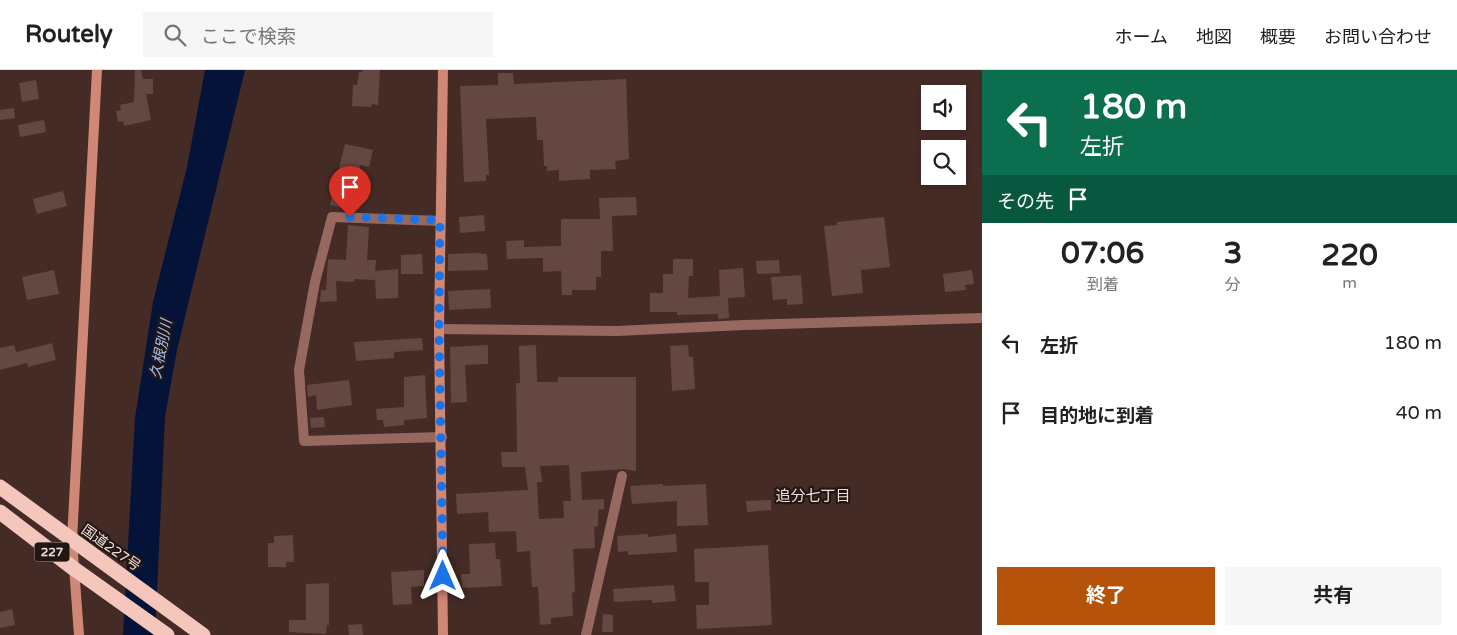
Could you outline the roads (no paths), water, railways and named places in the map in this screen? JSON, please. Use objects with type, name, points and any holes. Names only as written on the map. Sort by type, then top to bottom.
[{"type":"highway","name":"国道227号","points":[[0,487],[203,635]]},
{"type":"highway","name":"227","points":[[0,512],[104,591],[167,635]]},
{"type":"street","points":[[79,635],[72,540],[97,70]]},
{"type":"street","points":[[443,70],[439,329],[442,437],[443,635]]},
{"type":"street","points":[[440,220],[332,217],[315,282],[300,370],[304,441],[442,437]]},
{"type":"street","points":[[439,329],[617,331],[744,324],[982,318]]},
{"type":"street","points":[[586,635],[622,476]]},
{"type":"water","name":"久根別川","points":[[205,70],[245,70],[177,350],[165,417],[155,635],[123,635],[135,418],[153,302],[187,167]]},
{"type":"district","name":"追分七丁目","points":[[813,496]]}]
